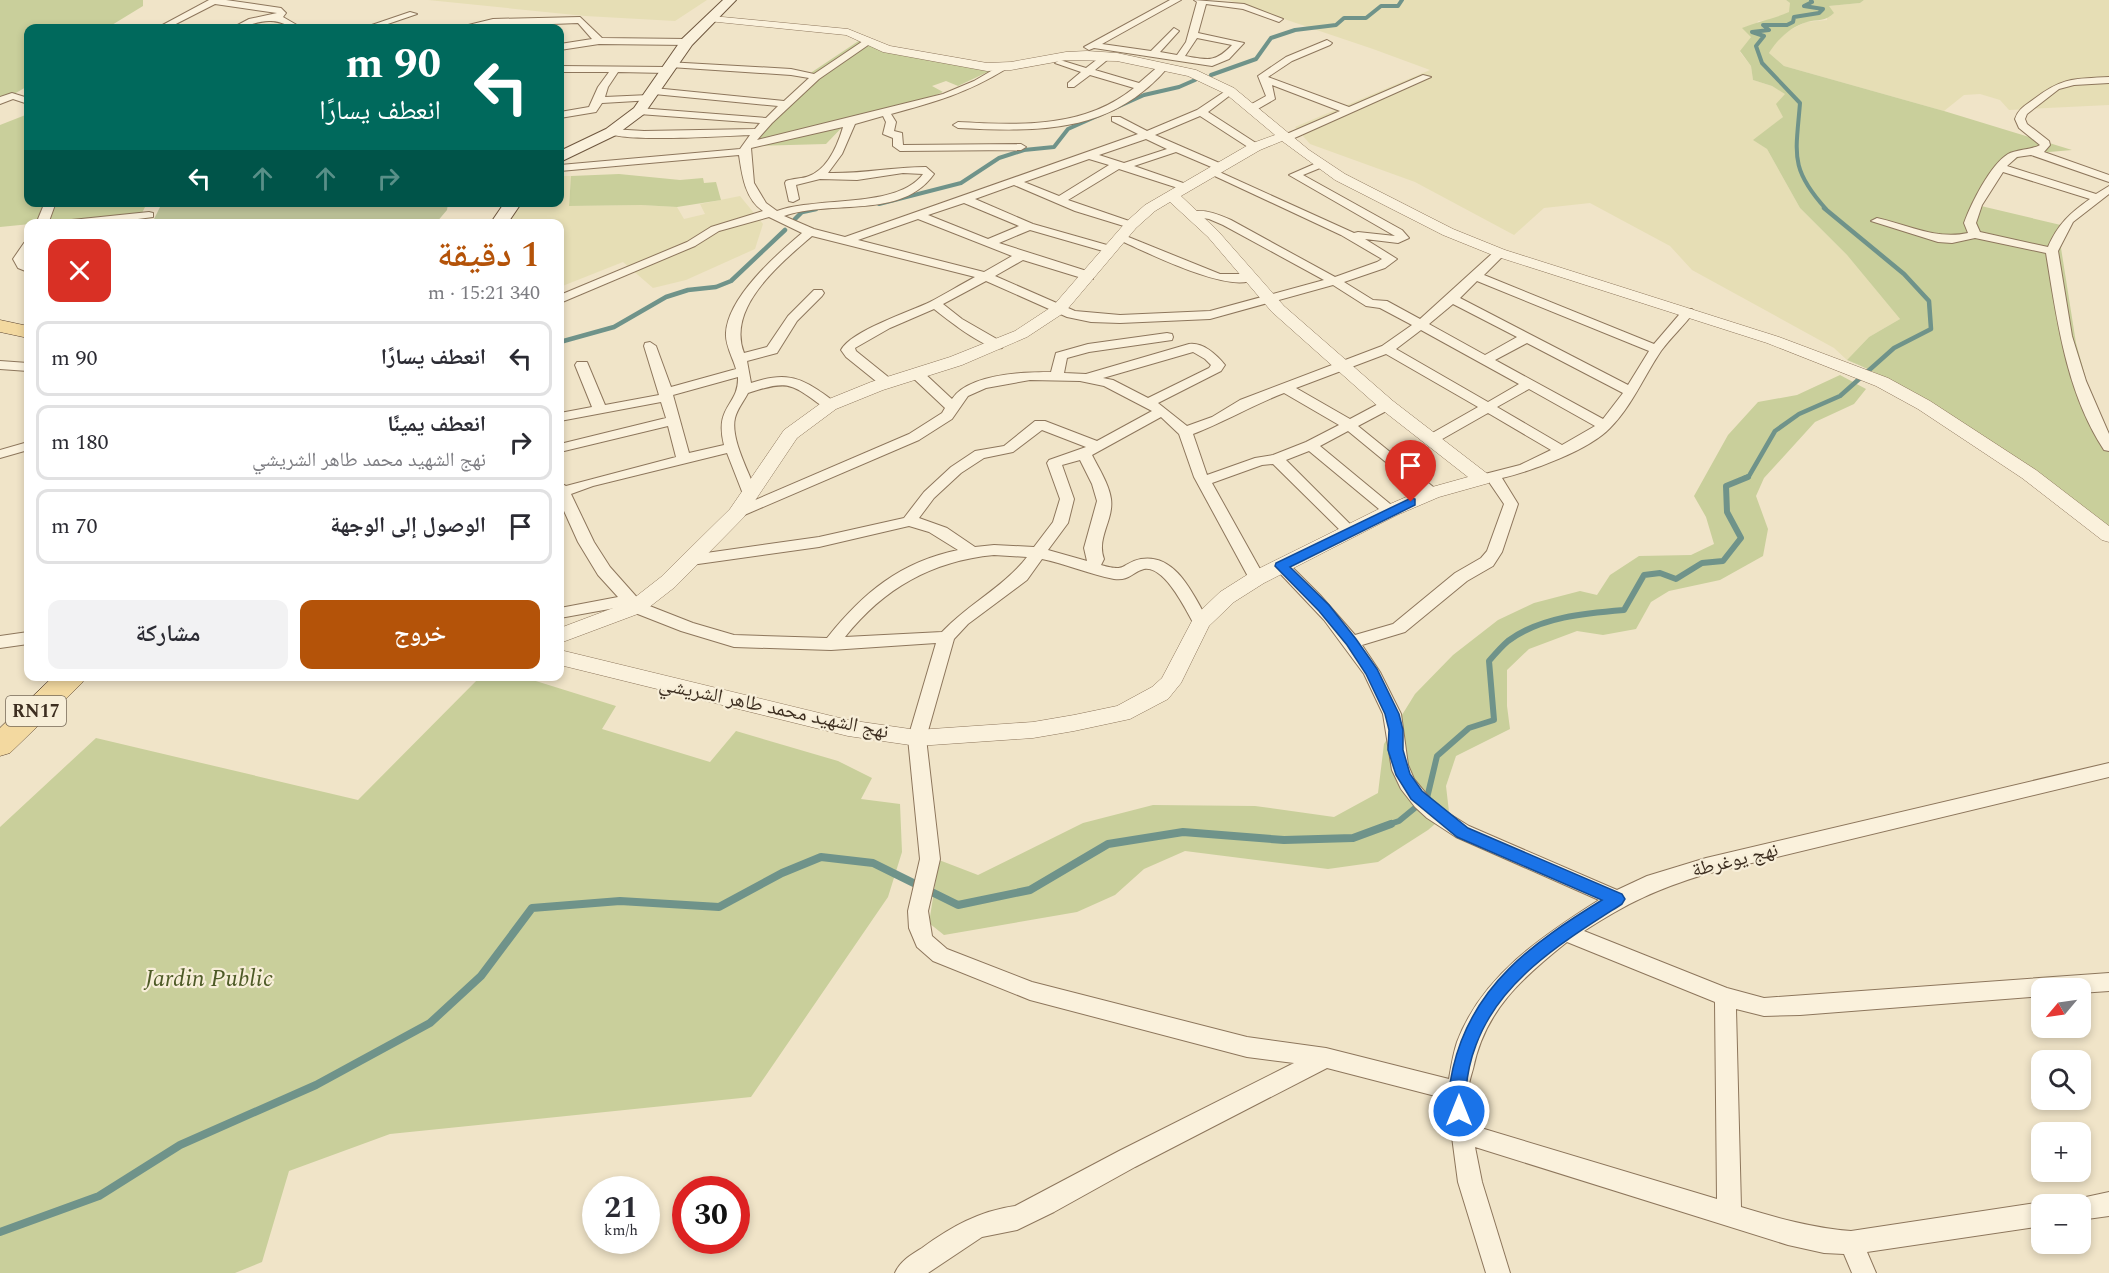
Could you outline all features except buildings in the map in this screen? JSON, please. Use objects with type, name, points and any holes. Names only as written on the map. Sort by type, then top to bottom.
[{"type":"main road","points":[[564,155],[611,132],[639,111],[687,42],[730,0]]},
{"type":"main road","points":[[0,315],[24,320]]},
{"type":"main road","points":[[0,326],[24,331]]},
{"type":"main road","name":"RN17","points":[[0,730],[51,681]]},
{"type":"main road","name":"RN17","points":[[0,745],[67,681]]},
{"type":"street","points":[[1076,55],[1177,0]]},
{"type":"street","points":[[170,24],[214,1],[278,10],[282,13],[278,17]]},
{"type":"street","points":[[1179,58],[1191,42],[1200,1],[1244,8],[1279,19]]},
{"type":"street","points":[[381,24],[412,14]]},
{"type":"street","points":[[245,24],[258,18],[278,17],[290,24]]},
{"type":"street","points":[[712,19],[848,32],[887,49],[987,67],[1003,67],[1076,55],[1107,56],[1192,73],[1230,91],[1285,137],[1340,177],[1430,223],[1500,253],[1688,312],[1848,367],[1882,382],[1924,405],[2029,474],[2109,536]]},
{"type":"street","points":[[550,24],[580,20],[598,41]]},
{"type":"street","points":[[483,24],[494,22],[526,24]]},
{"type":"street","points":[[1153,54],[1174,31]]},
{"type":"street","points":[[1093,45],[1216,62],[1226,57],[1239,43],[1193,35]]},
{"type":"street","points":[[564,45],[598,41],[618,48],[687,42]]},
{"type":"street","points":[[869,41],[816,77],[768,121],[745,149],[749,183],[761,205],[772,214],[810,232],[915,256],[985,276],[1059,309],[1100,318],[1198,317],[1335,281],[1381,265],[1391,259],[1345,233],[1116,119]]},
{"type":"street","points":[[1251,108],[1271,97],[1263,76],[1276,66],[1327,43]]},
{"type":"street","points":[[564,63],[575,44]]},
{"type":"street","points":[[564,114],[592,110],[599,100],[612,69],[618,48]]},
{"type":"street","points":[[1071,85],[1107,56]]},
{"type":"street","points":[[1060,63],[1141,87]]},
{"type":"street","points":[[958,125],[994,126],[1086,119],[1101,113],[1141,87],[1164,66]]},
{"type":"street","points":[[564,70],[668,67],[791,72],[816,77]]},
{"type":"street","points":[[564,168],[622,164],[745,149],[963,90],[1003,67]]},
{"type":"street","points":[[564,631],[632,603],[691,560],[736,513],[790,434],[830,405],[997,345],[1021,334],[1059,309],[1121,237],[1150,208],[1255,147],[1350,111],[1426,77]]},
{"type":"street","points":[[1975,235],[1971,223],[1976,205],[2008,158],[2043,149],[2045,143],[2023,126],[2020,119],[2022,113],[2056,87],[2074,82],[2109,80]]},
{"type":"street","points":[[1266,81],[1350,111]]},
{"type":"street","points":[[0,101],[24,91]]},
{"type":"street","points":[[846,241],[1146,135],[1201,112],[1230,91]]},
{"type":"street","points":[[599,100],[651,94],[787,104]]},
{"type":"street","points":[[12,96],[24,99]]},
{"type":"street","points":[[639,111],[768,121]]},
{"type":"street","points":[[885,112],[891,122],[888,134],[898,135],[900,148],[1021,147]]},
{"type":"street","points":[[1201,112],[1255,147]]},
{"type":"street","points":[[793,198],[791,182],[810,180],[818,176],[846,137],[850,122]]},
{"type":"street","points":[[611,132],[636,134],[759,132]]},
{"type":"street","points":[[1059,201],[1122,165],[1176,149]]},
{"type":"street","points":[[2034,152],[2109,178]]},
{"type":"street","points":[[1089,155],[1122,165],[1178,191],[1194,214],[1267,298],[1387,405],[1432,440],[1488,477],[1511,504],[1494,552],[1487,562],[1461,578],[1399,628],[1352,642]]},
{"type":"street","points":[[1321,164],[1294,174],[1398,232],[1403,238],[1398,240],[1345,233]]},
{"type":"street","points":[[2001,168],[2099,198]]},
{"type":"street","points":[[564,298],[692,244],[715,229],[801,207],[898,197],[918,188],[927,180],[929,174],[926,170],[914,169],[857,177],[818,176]]},
{"type":"street","points":[[1013,181],[1059,201],[1121,237],[1217,277],[1249,278]]},
{"type":"street","points":[[2109,189],[2069,220],[2062,229],[2052,251],[2066,336],[2079,381],[2103,426],[2109,447]]},
{"type":"street","points":[[965,199],[1029,226],[1121,237]]},
{"type":"street","points":[[1194,214],[1210,215],[1228,223],[1335,281],[1370,303],[1380,303],[1421,324],[1605,426]]},
{"type":"street","points":[[920,216],[1022,256],[1089,276]]},
{"type":"street","points":[[1877,221],[1946,240],[1975,235],[2052,251]]},
{"type":"street","points":[[988,243],[1029,226]]},
{"type":"street","points":[[750,494],[733,447],[728,420],[744,390],[742,365],[732,335],[738,313],[772,266],[810,232]]},
{"type":"street","points":[[24,251],[19,259],[24,266]]},
{"type":"street","points":[[1185,432],[1227,415],[1245,403],[1387,349],[1421,324],[1500,253]]},
{"type":"street","points":[[887,383],[851,354],[848,350],[850,346],[886,326],[935,304],[1022,256]]},
{"type":"street","points":[[1476,276],[1656,349]]},
{"type":"street","points":[[564,416],[667,395],[742,365],[772,350],[806,302],[818,292]]},
{"type":"street","points":[[1451,298],[1631,392]]},
{"type":"street","points":[[935,304],[958,322],[997,345]]},
{"type":"street","points":[[1488,477],[1525,468],[1586,440],[1605,426],[1631,392],[1656,349],[1688,312]]},
{"type":"street","points":[[1057,375],[1061,356],[1088,348],[1167,337]]},
{"type":"street","points":[[1486,360],[1527,337]]},
{"type":"street","points":[[650,346],[667,395],[672,421],[684,459]]},
{"type":"street","points":[[1087,378],[1194,347],[1210,356],[1218,365],[1214,371],[1148,403]]},
{"type":"street","points":[[1387,349],[1563,451]]},
{"type":"street","points":[[0,365],[24,367]]},
{"type":"street","points":[[582,365],[600,410]]},
{"type":"street","points":[[917,374],[953,408]]},
{"type":"street","points":[[736,513],[901,443],[941,421],[967,391],[983,384],[1030,376],[1057,375],[1087,378],[1113,385],[1148,403],[1162,411],[1185,432],[1203,481],[1257,578]]},
{"type":"street","points":[[744,390],[770,381],[790,379],[798,382],[830,405]]},
{"type":"street","points":[[1432,440],[1530,384]]},
{"type":"street","points":[[1286,388],[1348,424],[1432,493]]},
{"type":"street","points":[[1203,481],[1260,461],[1276,459],[1311,445],[1387,405]]},
{"type":"street","points":[[1162,411],[1090,450],[1054,463],[1067,499],[1060,523],[1040,553],[1012,585],[962,620],[946,638],[917,738],[930,860],[918,911],[919,928],[924,941],[940,955],[1030,991],[1247,1047],[1326,1058],[1457,1091]]},
{"type":"street","points":[[564,446],[672,421]]},
{"type":"street","points":[[909,521],[929,495],[956,470],[980,454],[1008,449],[1040,424],[1090,450],[1104,501],[1092,548],[1096,559],[1092,568]]},
{"type":"street","points":[[1311,445],[1390,511]]},
{"type":"street","points":[[0,454],[24,447]]},
{"type":"street","points":[[564,490],[733,447]]},
{"type":"street","points":[[1276,459],[1350,532]]},
{"type":"street","name":"نهج الشهيد محمد طاهر الشريشي","points":[[564,659],[837,725],[917,738],[1033,730],[1122,713],[1160,693],[1170,683],[1201,622],[1227,597],[1257,578],[1390,511],[1432,493],[1488,477]]},
{"type":"street","points":[[564,499],[604,571],[632,603],[711,635],[734,641],[831,644],[946,638]]},
{"type":"street","points":[[691,560],[819,542],[909,521],[923,522],[938,528],[971,551]]},
{"type":"street","points":[[831,644],[861,608],[882,590],[934,561],[971,551],[1040,553],[1123,574],[1145,564],[1164,570],[1177,584],[1201,622]]},
{"type":"street","points":[[1281,566],[1324,608],[1352,642],[1372,673],[1392,714],[1396,730],[1396,750],[1403,775],[1416,795],[1462,833],[1617,899]]},
{"type":"street","points":[[564,612],[632,603]]},
{"type":"street","points":[[0,642],[24,639]]},
{"type":"street","name":"نهج يوغرطة","points":[[1498,1273],[1470,1182],[1461,1132],[1457,1091],[1467,1044],[1487,1007],[1519,968],[1565,932],[1617,899],[1654,882],[1706,866],[2109,770]]},
{"type":"street","points":[[1565,932],[1725,997],[1764,1007],[2109,982]]},
{"type":"street","points":[[1725,997],[1729,1216]]},
{"type":"street","points":[[907,1273],[952,1241],[977,1227],[1017,1218],[1046,1204],[1127,1159],[1326,1058]]},
{"type":"street","points":[[1461,1132],[1729,1216],[1788,1233],[1824,1240],[1851,1243],[2031,1216]]},
{"type":"street","points":[[2091,1206],[2109,1204]]},
{"type":"street","points":[[1851,1243],[1864,1273]]},
{"type":"shaded area","points":[[428,0],[707,0],[675,21],[585,16]]},
{"type":"shaded area","points":[[1228,0],[1786,0],[1790,3],[1790,12],[1773,20],[1758,21],[1751,37],[1740,52],[1751,66],[1753,80],[1772,86],[1786,94],[1783,117],[1754,140],[1767,149],[1800,208],[1847,255],[1900,319],[1869,337],[1847,360],[1834,348],[1692,270],[1670,246],[1590,203],[1544,208],[1514,235],[1415,182],[1310,144],[1295,127],[1430,70]]},
{"type":"shaded area","points":[[1864,0],[2109,0],[2109,105],[2009,110],[2000,100],[1980,94],[1964,95],[1944,111],[1784,66],[1769,53],[1776,41],[1790,30],[1806,22],[1827,20],[1829,6],[1860,3]]},
{"type":"shaded area","points":[[564,176],[571,176],[569,206],[677,207],[684,219],[705,214],[700,204],[740,196],[763,224],[755,249],[686,280],[653,288],[623,262],[564,285],[564,219],[509,219],[517,207],[564,207]]},
{"type":"green space","points":[[0,0],[143,0],[143,6],[114,24],[24,24],[24,88],[0,102]]},
{"type":"green space","points":[[1786,0],[1864,0],[1860,3],[1829,6],[1834,13],[1831,16],[1801,24],[1785,34],[1769,53],[1784,66],[2072,150],[2025,154],[1997,171],[1981,206],[2065,226],[2061,248],[2076,343],[2091,397],[2109,434],[2109,527],[1949,414],[1882,376],[1847,360],[1869,337],[1900,319],[1847,255],[1800,208],[1767,149],[1753,140],[1783,117],[1776,104],[1785,94],[1772,86],[1753,80],[1751,66],[1740,51],[1751,37],[1742,28],[1789,12],[1790,3]]},
{"type":"green space","points":[[860,40],[880,50],[994,69],[958,86],[946,81],[932,86],[943,92],[936,95],[850,119],[826,144],[751,146],[808,84],[812,72]]},
{"type":"green space","points":[[24,116],[24,207],[145,207],[142,213],[81,219],[24,219],[24,225],[0,227],[0,125]]},
{"type":"green space","points":[[619,174],[680,180],[703,178],[704,183],[716,182],[721,200],[677,207],[569,206],[571,176]]},
{"type":"green space","points":[[160,207],[447,207],[439,219],[154,219]]},
{"type":"green space","points":[[1840,375],[1866,389],[1854,404],[1815,422],[1764,478],[1756,496],[1768,529],[1763,556],[1720,580],[1669,591],[1651,602],[1636,629],[1603,635],[1577,631],[1529,649],[1507,670],[1507,706],[1510,729],[1456,756],[1446,786],[1449,812],[1428,830],[1378,862],[1328,869],[1185,851],[1144,869],[1115,895],[1077,912],[944,935],[929,923],[939,860],[978,875],[1083,823],[1153,805],[1255,806],[1334,817],[1378,793],[1384,744],[1415,694],[1453,655],[1498,620],[1534,603],[1580,591],[1597,595],[1610,575],[1639,556],[1691,555],[1714,544],[1706,517],[1694,496],[1728,435],[1758,402],[1797,395]]},
{"type":"green space","name":"Jardin Public","points":[[476,681],[536,681],[616,706],[602,729],[710,762],[736,731],[838,761],[872,778],[861,799],[900,804],[902,852],[888,897],[751,1097],[390,1134],[289,1171],[262,1262],[235,1273],[0,1273],[0,827],[96,738],[358,800]]},
{"type":"waterway","points":[[1211,75],[1256,59],[1271,38],[1295,30],[1336,25],[1344,18],[1366,18],[1381,6],[1398,6],[1402,0]]},
{"type":"waterway","points":[[1811,0],[1812,2],[1804,6],[1823,9],[1819,13],[1794,17],[1793,22],[1787,25],[1763,25],[1769,30],[1752,32],[1764,36],[1756,46],[1762,63],[1800,103],[1797,135],[1800,171],[1814,195],[1826,209]]},
{"type":"waterway","points":[[879,204],[961,183],[999,158],[1024,150],[1054,147],[1068,129],[1144,95],[1179,87],[1195,80]]},
{"type":"waterway","points":[[1744,478],[1749,476],[1775,431],[1799,414],[1840,396],[1894,348],[1931,329],[1929,301],[1904,274],[1824,208]]},
{"type":"waterway","points":[[795,219],[802,212],[816,209]]},
{"type":"waterway","points":[[564,341],[614,327],[666,297],[688,290],[716,287],[731,281],[785,230]]},
{"type":"waterway","points":[[1387,825],[1399,821],[1427,798],[1437,756],[1469,728],[1494,720],[1489,661],[1508,641],[1534,626],[1549,621],[1624,610],[1644,575],[1660,573],[1676,579],[1702,563],[1723,561],[1741,538],[1727,512],[1726,486],[1748,477]]},
{"type":"waterway","points":[[0,1232],[99,1196],[180,1145],[316,1085],[430,1023],[481,976],[532,908],[620,901],[719,907],[782,873],[821,857],[873,863],[958,905],[1030,890],[1108,844],[1183,832],[1284,840],[1353,838],[1391,824]]},
{"type":"route","points":[[1411,502],[1281,566],[1324,608],[1352,642],[1372,673],[1392,714],[1396,730],[1396,750],[1403,775],[1416,795],[1462,833],[1523,857],[1617,899],[1565,932],[1519,968],[1487,1007],[1467,1044],[1457,1091],[1459,1111]]}]
